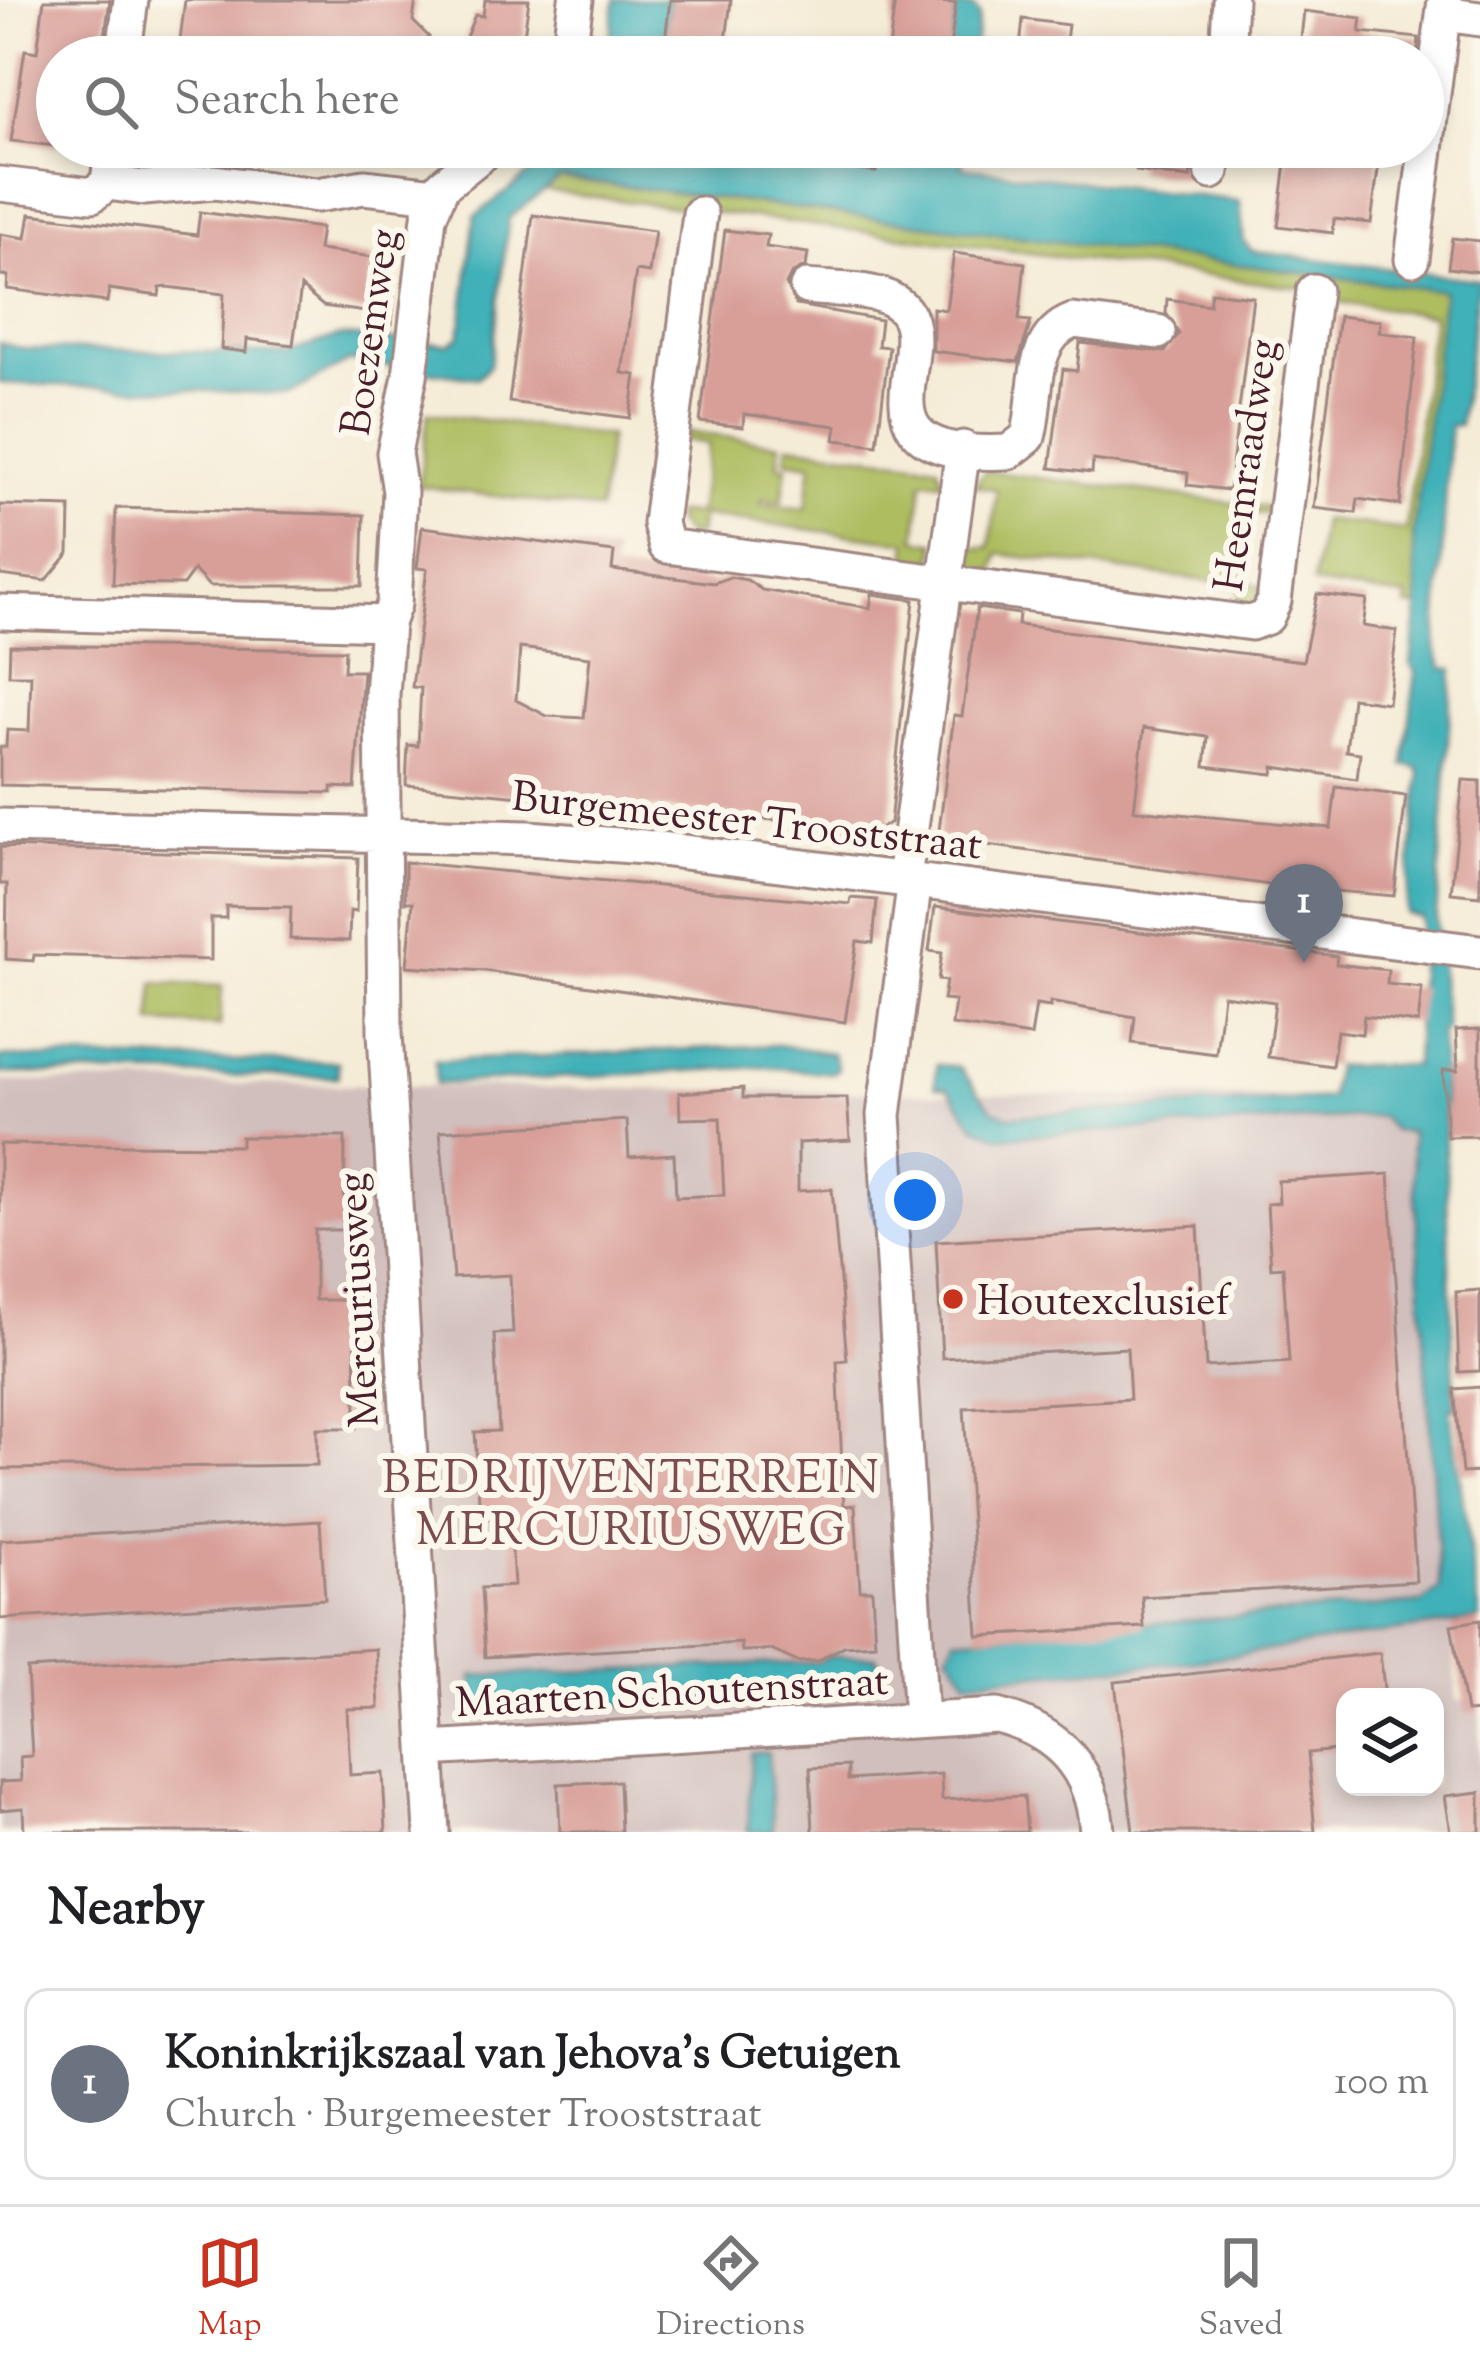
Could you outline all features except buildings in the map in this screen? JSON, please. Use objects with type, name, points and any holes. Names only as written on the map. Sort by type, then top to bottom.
[{"type":"street","points":[[126,36],[131,0]]},
{"type":"street","points":[[571,36],[576,0]]},
{"type":"street","points":[[1228,36],[1230,0]]},
{"type":"street","points":[[1444,7],[1480,19]]},
{"type":"street","points":[[108,184],[110,168]]},
{"type":"street","points":[[0,184],[92,196],[108,184],[144,188],[214,182],[317,195],[364,187],[435,196],[467,168]]},
{"type":"street","points":[[1412,259],[1424,168]]},
{"type":"street","name":"Boezemweg","points":[[383,834],[380,797],[387,623],[394,604],[400,493],[394,453],[410,376],[435,196]]},
{"type":"street","name":"Heemraadweg","points":[[700,214],[660,523],[666,546],[1251,623],[1267,617],[1314,291]]},
{"type":"street","points":[[807,287],[889,298],[901,308],[912,335],[906,405],[910,427],[929,442],[963,448],[1009,452],[1028,437],[1044,345],[1060,326],[1073,321],[1158,332]]},
{"type":"street","points":[[909,879],[963,448]]},
{"type":"street","points":[[0,612],[387,623]]},
{"type":"street","name":"Burgemeester Trooststraat","points":[[0,826],[383,834],[621,845],[1480,952]]},
{"type":"street","name":"Mercuriusweg","points":[[383,834],[385,1033],[432,1832]]},
{"type":"street","name":"Maarten Schoutenstraat","points":[[909,879],[884,1115],[921,1720]]},
{"type":"street","name":"Maarten Schoutenstraat","points":[[428,1749],[997,1716],[1051,1736],[1082,1772],[1097,1832]]},
{"type":"shaded area","points":[[0,1081],[1423,1099],[1457,1700],[1480,1701],[1480,1832],[0,1832]]},
{"type":"green space","points":[[560,178],[1445,291],[1413,536],[1418,607],[1407,606],[1407,597],[1313,584],[1322,520],[1406,530],[1433,315],[1332,301],[1333,292],[548,191],[545,187]]},
{"type":"green space","points":[[428,413],[609,436],[599,510],[419,486]]},
{"type":"green space","points":[[684,432],[781,444],[778,465],[787,466],[782,502],[762,499],[761,504],[806,509],[812,464],[786,460],[788,445],[937,465],[944,482],[923,481],[916,539],[936,543],[934,561],[906,563],[908,542],[702,516],[697,536],[687,535],[676,523],[676,513],[698,514],[708,444],[685,440]]},
{"type":"green space","points":[[986,471],[1272,508],[1270,514],[1248,513],[1240,580],[1262,586],[1253,608],[1238,605],[1239,585],[999,554],[993,574],[973,572],[965,561],[966,548],[990,547],[997,490],[974,485]]},
{"type":"green space","points":[[154,983],[222,986],[220,1026],[152,1023]]},
{"type":"water","points":[[615,0],[670,0],[666,36],[611,36]]},
{"type":"water","points":[[956,5],[974,8],[979,14],[976,36],[952,36]]},
{"type":"water","points":[[537,168],[842,168],[875,172],[876,168],[970,168],[1240,201],[1244,242],[1252,251],[1479,280],[1459,426],[1450,426],[1436,649],[1443,668],[1453,669],[1436,919],[1446,1030],[1441,1031],[1455,1408],[1450,1410],[1480,1619],[1195,1661],[967,1680],[949,1653],[955,1638],[1422,1603],[1440,1589],[1411,1132],[1393,1131],[1380,1116],[1000,1137],[975,1126],[948,1088],[935,1086],[937,1065],[959,1067],[992,1109],[1009,1116],[1330,1098],[1335,1066],[1415,1065],[1421,917],[1405,913],[1420,775],[1418,768],[1404,765],[1416,672],[1411,664],[1418,609],[1413,536],[1444,291],[560,178],[509,218],[490,365],[477,378],[350,361],[289,394],[0,383],[0,343],[25,349],[286,353],[340,336],[448,344],[460,336],[475,216]]},
{"type":"water","points":[[778,1045],[833,1053],[838,1069],[832,1073],[764,1067],[436,1084],[435,1061]]},
{"type":"water","points":[[0,1057],[338,1062],[338,1077],[0,1073]]},
{"type":"water","points":[[829,1656],[876,1657],[881,1671],[870,1686],[783,1692],[758,1705],[731,1697],[476,1716],[473,1676],[818,1662]]},
{"type":"water","points":[[768,1752],[773,1832],[748,1832],[751,1753]]},
{"type":"place","name":"Koninkrijkszaal van Jehova's Getuigen","points":[[1304,963]]},
{"type":"place","name":"Houtexclusief","points":[[953,1299]]},
{"type":"district","name":"BEDRIJVENTERREIN MERCURIUSWEG","points":[[632,1502]]}]
